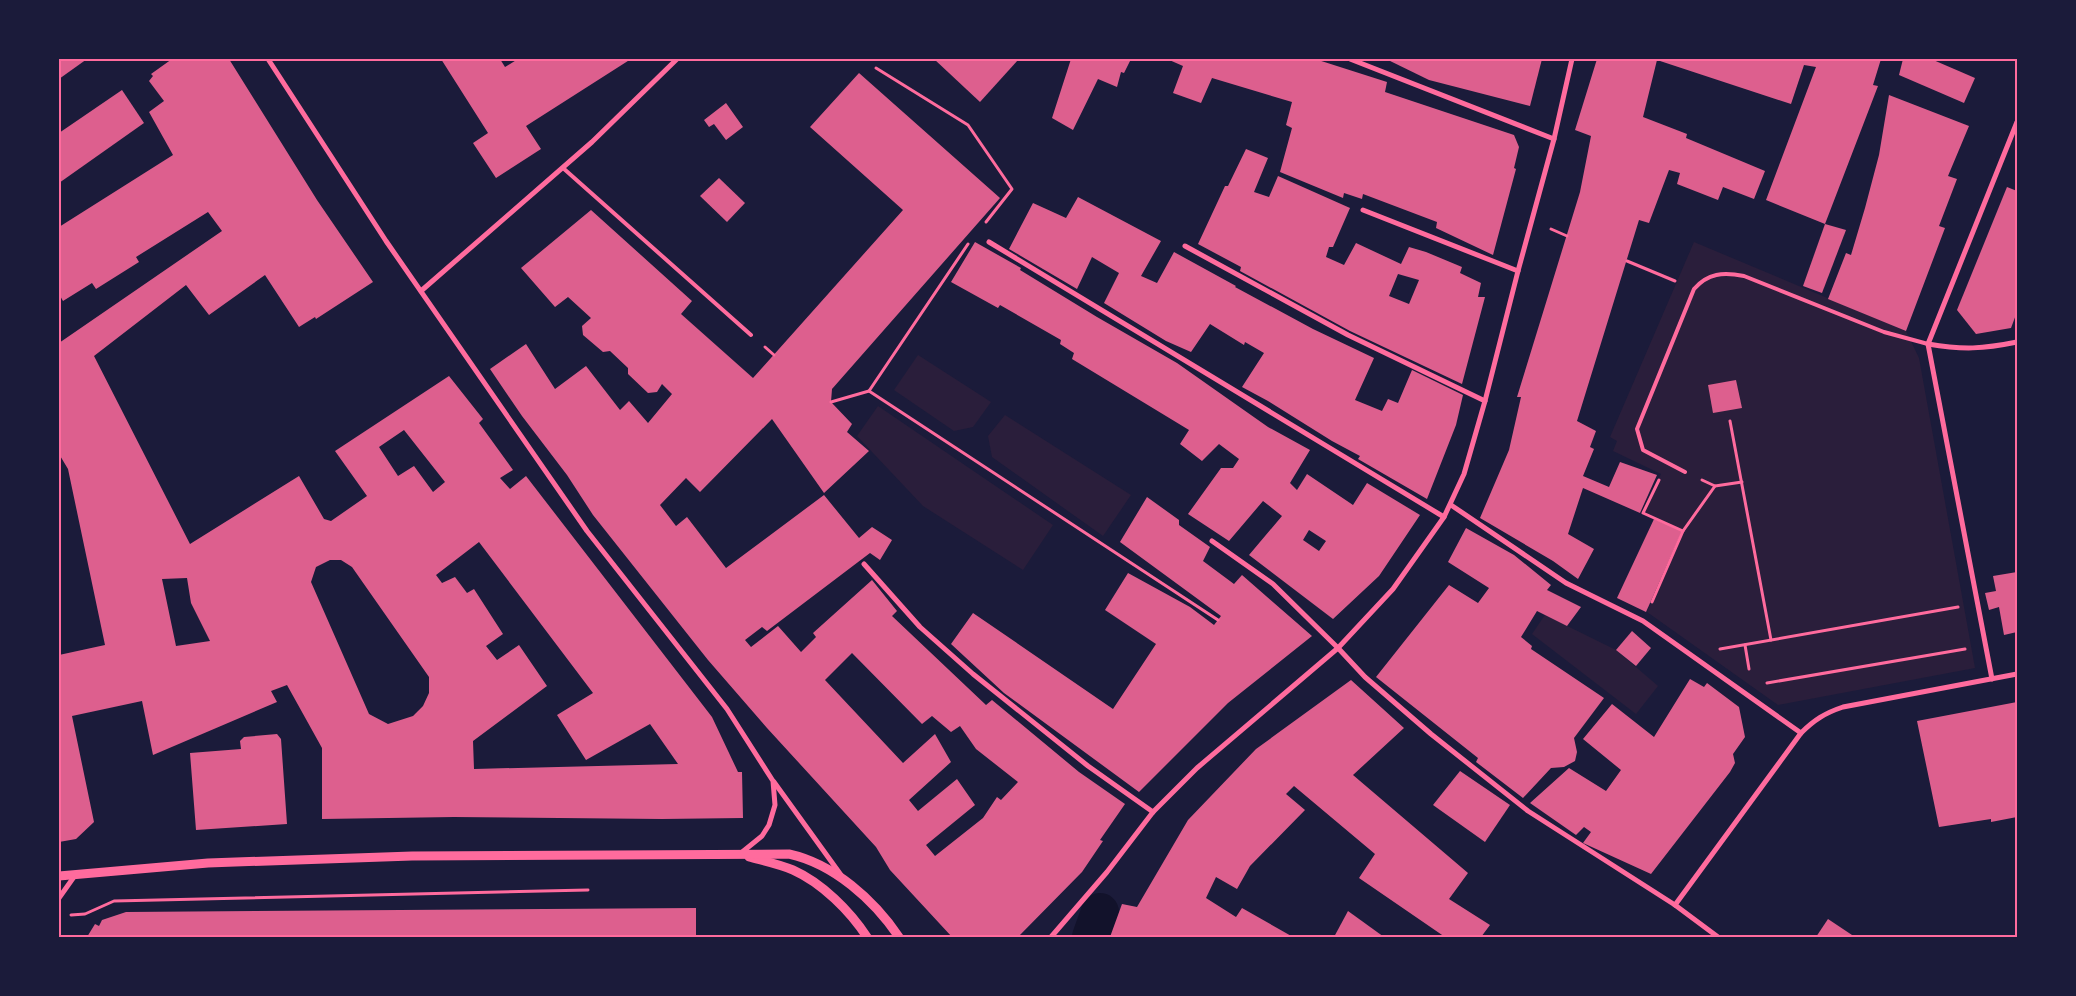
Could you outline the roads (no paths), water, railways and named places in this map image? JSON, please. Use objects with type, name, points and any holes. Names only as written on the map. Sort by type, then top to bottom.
[{"type":"street","points":[[268,59],[386,241],[587,531],[727,709],[773,781],[846,881]]},
{"type":"street","points":[[421,291],[563,168],[677,59]]},
{"type":"street","points":[[1350,59],[1554,139]]},
{"type":"street","points":[[1051,937],[1107,872],[1154,812],[1197,768],[1338,648],[1393,590],[1444,517],[1464,474],[1486,401],[1518,271],[1554,139],[1572,59]]},
{"type":"street","points":[[1992,679],[1928,344],[2017,122]]},
{"type":"street","points":[[1362,210],[1518,271]]},
{"type":"street","points":[[989,242],[1444,517]]},
{"type":"street","points":[[1185,246],[1348,335],[1486,401]]},
{"type":"street","points":[[1928,344],[1955,349],[1971,349],[2017,342]]},
{"type":"street","points":[[1451,505],[1566,583],[1643,621],[1801,733]]},
{"type":"street","points":[[1212,541],[1273,584],[1365,677],[1431,734],[1528,811],[1675,905],[1718,937]]},
{"type":"street","points":[[864,564],[920,627],[973,674],[1088,766],[1154,812]]},
{"type":"street","points":[[1675,905],[1801,733],[1812,721],[1826,712],[1843,708],[2017,674]]},
{"type":"street","points":[[738,855],[757,841],[769,825],[775,805],[773,781]]},
{"type":"street","points":[[59,876],[208,863],[412,856],[789,854],[806,858],[822,865],[846,881],[875,907],[899,937]]},
{"type":"street","points":[[738,855],[771,862],[794,870],[812,881],[861,927],[867,937]]},
{"type":"street","points":[[59,898],[76,874]]},
{"type":"lane","points":[[563,168],[751,335]]},
{"type":"lane","points":[[1685,472],[1643,450],[1637,429],[1694,289],[1701,281],[1711,276],[1731,273],[1744,276],[1884,332],[1928,344]]},
{"type":"waterway","points":[[1091,937],[1100,912]]}]
